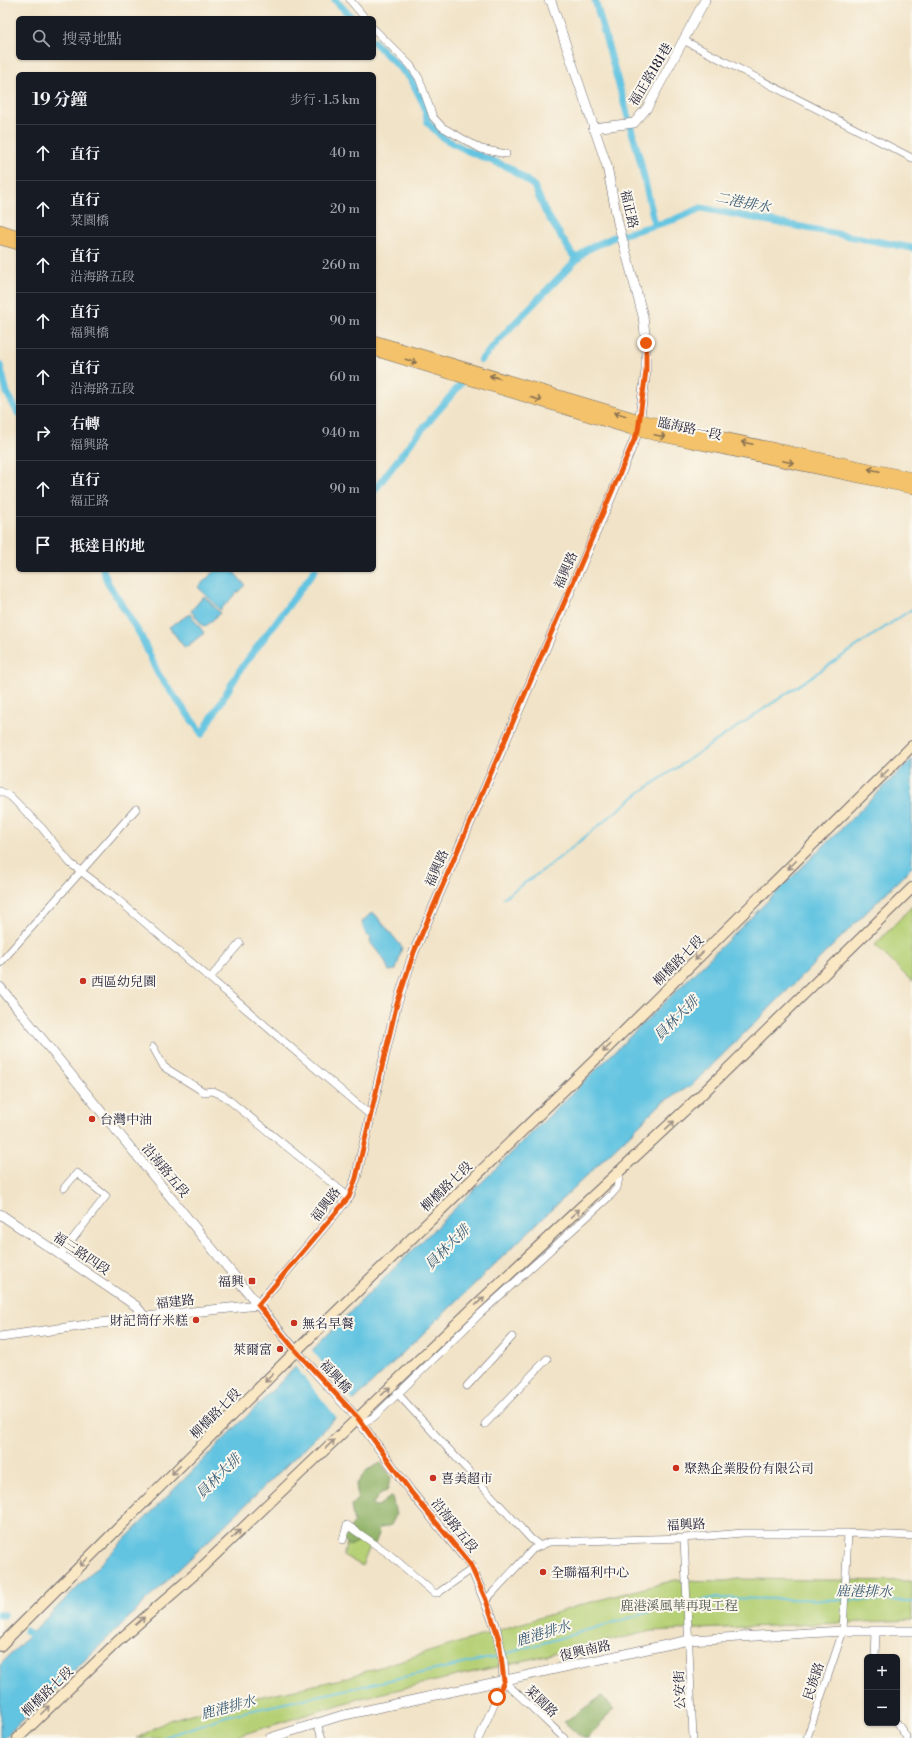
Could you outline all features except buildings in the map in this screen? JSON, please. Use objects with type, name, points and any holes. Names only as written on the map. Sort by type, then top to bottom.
[{"type":"main road","points":[[0,230],[16,235]]},
{"type":"main road","points":[[0,239],[16,243]]},
{"type":"main road","name":"臨海路一段","points":[[376,342],[640,420],[912,478]]},
{"type":"main road","name":"臨海路一段","points":[[376,351],[638,431],[912,488]]},
{"type":"main road","name":"柳橋路七段","points":[[0,1646],[300,1354],[912,746]]},
{"type":"main road","name":"柳橋路七段","points":[[18,1738],[111,1647],[196,1573],[476,1305],[700,1096],[912,888]]},
{"type":"street","points":[[350,0],[363,16]]},
{"type":"street","name":"福正路","points":[[550,0],[607,166],[621,230],[643,316],[646,343],[646,371],[638,431]]},
{"type":"street","name":"福正路181巷","points":[[594,128],[634,123],[647,108],[685,41],[705,0]]},
{"type":"street","points":[[376,31],[410,65],[419,78],[433,117],[442,127],[481,148],[506,154]]},
{"type":"street","points":[[685,41],[912,158]]},
{"type":"street","name":"福興路","points":[[258,1305],[349,1197],[356,1178],[396,1007],[414,952],[638,431]]},
{"type":"street","points":[[0,791],[15,800],[42,828],[70,863],[80,872],[116,898],[370,1115]]},
{"type":"street","points":[[0,963],[136,809]]},
{"type":"street","points":[[210,978],[240,943]]},
{"type":"street","name":"沿海路五段","points":[[0,987],[251,1294],[258,1305],[300,1354]]},
{"type":"street","points":[[153,1046],[164,1067],[204,1092],[213,1091],[224,1096],[349,1197]]},
{"type":"street","points":[[358,1418],[366,1421],[374,1417],[481,1313],[611,1195],[617,1188],[620,1172]]},
{"type":"street","points":[[61,1254],[106,1196],[77,1173],[64,1188]]},
{"type":"street","name":"福三路四段","points":[[0,1214],[136,1306],[145,1317]]},
{"type":"street","name":"福建路","points":[[0,1337],[145,1317],[258,1305]]},
{"type":"street","points":[[467,1386],[512,1337]]},
{"type":"street","name":"福興橋","points":[[300,1354],[358,1418]]},
{"type":"street","points":[[485,1424],[546,1359]]},
{"type":"street","points":[[397,1393],[531,1539],[539,1545],[528,1554],[486,1600]]},
{"type":"street","name":"沿海路五段","points":[[358,1418],[411,1492],[472,1568],[486,1600],[499,1639],[504,1681]]},
{"type":"street","points":[[342,1540],[347,1525],[389,1554],[434,1593],[438,1593],[472,1568]]},
{"type":"street","name":"福興路","points":[[539,1545],[549,1542],[684,1538],[743,1533],[848,1533],[912,1536]]},
{"type":"street","name":"民族路","points":[[807,1738],[843,1631],[848,1533]]},
{"type":"street","name":"公安街","points":[[684,1538],[693,1738]]},
{"type":"street","name":"復興南路","points":[[270,1738],[355,1713],[689,1640],[843,1631],[912,1631]]},
{"type":"street","points":[[875,1654],[876,1632]]},
{"type":"street","points":[[479,1738],[504,1681]]},
{"type":"street","name":"菜園路","points":[[504,1681],[564,1738]]},
{"type":"street","points":[[317,1723],[322,1738]]},
{"type":"street","points":[[899,1726],[906,1738]]},
{"type":"green space","points":[[912,906],[912,982],[875,945]]},
{"type":"green space","points":[[381,1463],[391,1477],[387,1491],[381,1493],[372,1505],[378,1506],[392,1496],[396,1515],[391,1525],[378,1529],[379,1534],[374,1546],[362,1540],[349,1546],[341,1536],[354,1523],[351,1506],[358,1498],[356,1485],[367,1470]]},
{"type":"green space","points":[[351,1532],[371,1544],[362,1566],[343,1555]]},
{"type":"green space","name":"鹿港溪風華再現工程","points":[[738,1579],[912,1581],[912,1620],[652,1631],[361,1698],[231,1738],[137,1738],[169,1720],[239,1701],[338,1680],[584,1604],[675,1580],[724,1581]]},
{"type":"green space","points":[[602,1696],[614,1709],[588,1738],[582,1738],[564,1722]]},
{"type":"water","points":[[214,572],[234,572],[245,585],[220,610],[198,587]]},
{"type":"water","points":[[204,596],[220,613],[206,626],[203,626],[191,611]]},
{"type":"water","points":[[190,614],[204,633],[185,648],[169,627]]},
{"type":"water","name":"員林大排","points":[[912,759],[912,867],[692,1085],[663,1102],[4,1738],[0,1738],[0,1665],[358,1304]]},
{"type":"water","points":[[374,913],[402,947],[396,970],[389,971],[385,961],[370,942],[371,938],[365,931],[362,922],[370,914]]},
{"type":"pier","points":[[311,1349],[355,1403],[338,1419],[294,1365]]},
{"type":"waterway","points":[[335,0],[350,16]]},
{"type":"waterway","points":[[595,0],[640,160],[655,225]]},
{"type":"waterway","points":[[376,44],[411,79],[424,105],[428,123],[443,138],[468,151],[510,168],[534,186],[545,211],[572,254],[578,259]]},
{"type":"waterway","name":"二港排水","points":[[481,360],[586,250],[614,237],[673,220],[701,208],[912,248]]},
{"type":"waterway","points":[[0,365],[7,393],[16,409]]},
{"type":"waterway","points":[[376,488],[413,440],[460,385]]},
{"type":"waterway","points":[[104,572],[108,583],[141,636],[158,674],[202,734],[240,670],[314,572]]},
{"type":"waterway","points":[[503,898],[549,866],[639,793],[912,609]]},
{"type":"waterway","name":"鹿港排水","points":[[505,1654],[653,1611],[713,1598],[912,1601]]},
{"type":"waterway","points":[[0,1614],[4,1615]]},
{"type":"waterway","points":[[26,1631],[37,1639]]},
{"type":"waterway","name":"鹿港排水","points":[[162,1738],[226,1716],[499,1656]]},
{"type":"place","name":"西區幼兒園","points":[[83,981]]},
{"type":"place","name":"台灣中油","points":[[92,1119]]},
{"type":"place","name":"福興","points":[[252,1281]]},
{"type":"place","name":"財記筒仔米糕","points":[[196,1320]]},
{"type":"place","name":"無名早餐","points":[[294,1323]]},
{"type":"place","name":"萊爾富","points":[[280,1349]]},
{"type":"place","name":"聚熱企業股份有限公司","points":[[676,1468]]},
{"type":"place","name":"喜美超市","points":[[433,1478]]},
{"type":"place","name":"全聯福利中心","points":[[543,1572]]},
{"type":"route","points":[[497,1697],[504,1681],[499,1639],[486,1600],[470,1564],[411,1492],[358,1418],[296,1351],[258,1305],[349,1197],[356,1178],[396,1007],[414,952],[611,497],[638,431],[646,371],[646,343]]}]
